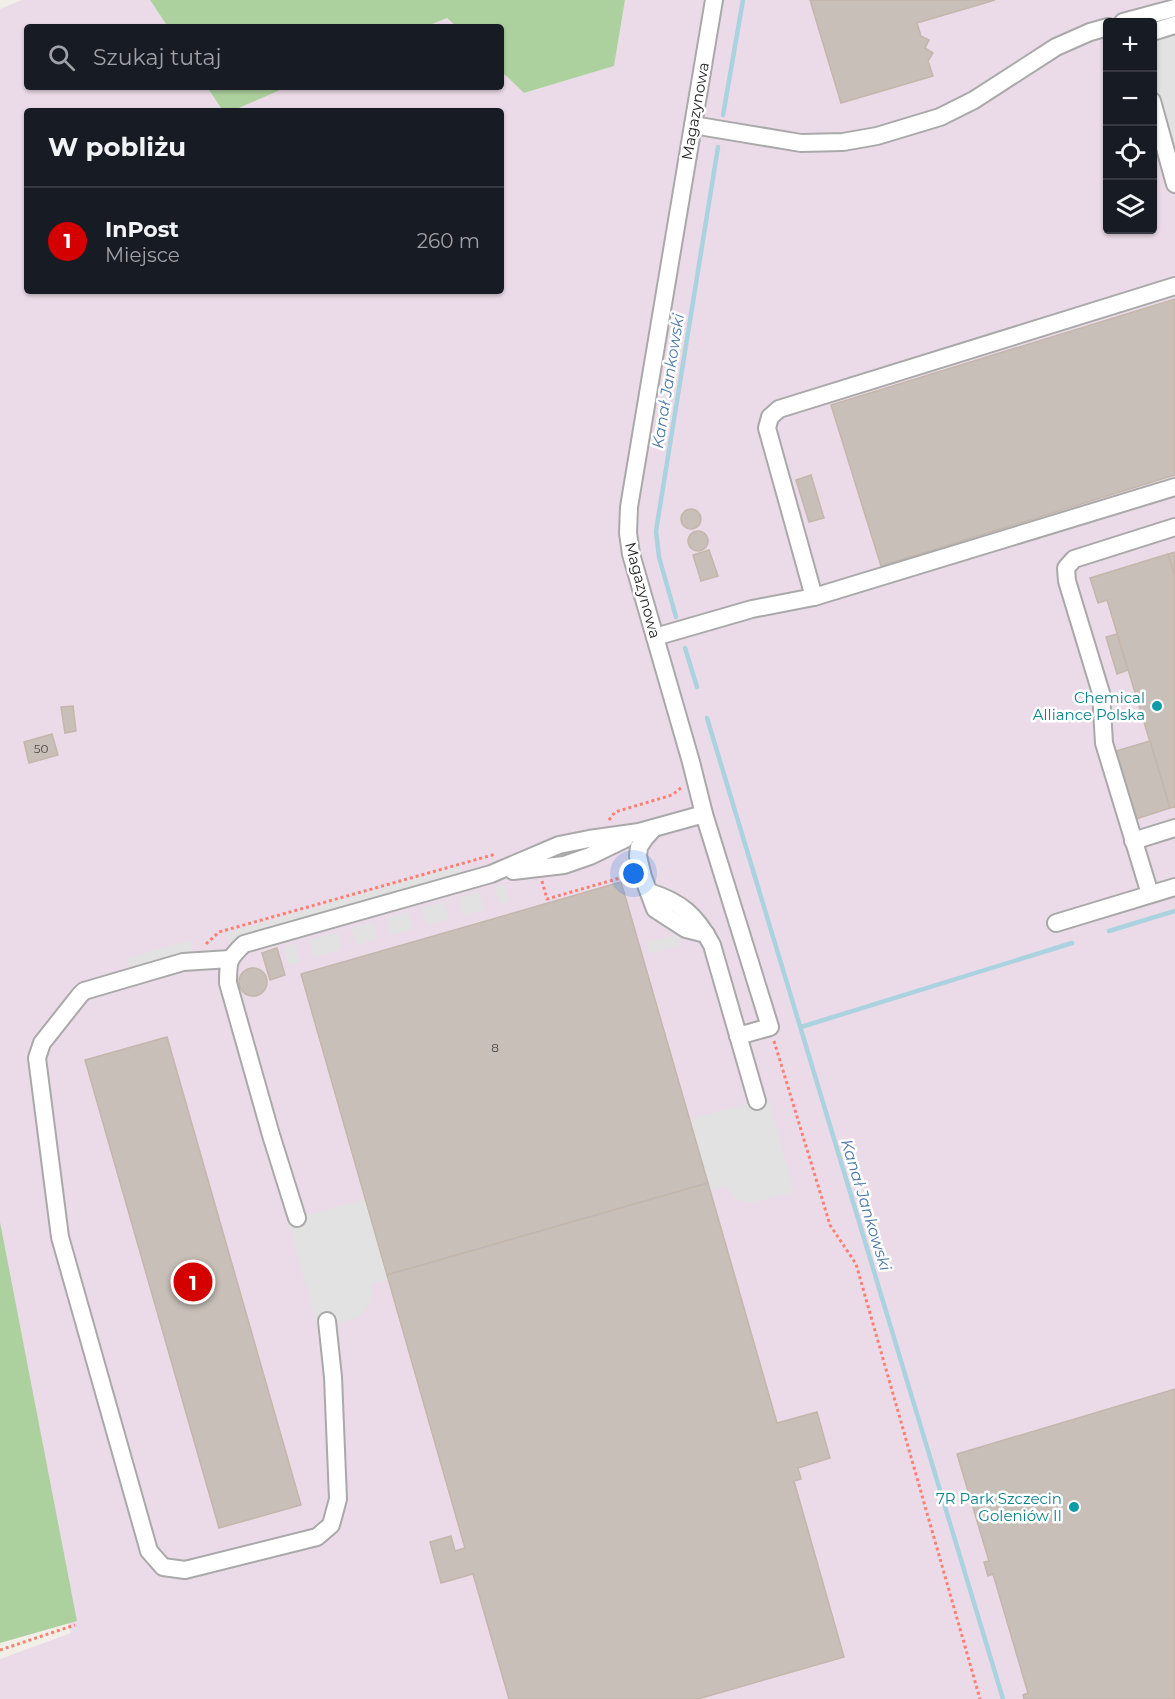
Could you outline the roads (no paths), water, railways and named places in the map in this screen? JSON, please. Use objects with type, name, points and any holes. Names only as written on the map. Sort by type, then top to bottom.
[{"type":"street","name":"Magazynowa","points":[[714,0],[629,507],[628,533],[631,554],[704,814],[770,1027],[738,1036]]},
{"type":"street","points":[[1138,18],[1175,8]]},
{"type":"street","points":[[1157,30],[1175,25]]},
{"type":"street","points":[[693,125],[801,143],[843,142],[877,136],[940,117],[974,100],[1056,46],[1103,28]]},
{"type":"street","points":[[1157,119],[1175,184]]},
{"type":"street","points":[[814,597],[767,428],[770,417],[779,408],[1175,286]]},
{"type":"street","points":[[655,637],[752,609],[814,597],[1175,487]]},
{"type":"street","points":[[1150,894],[1104,742],[1101,693],[1067,581],[1066,568],[1074,559],[1175,527]]},
{"type":"street","points":[[297,1218],[228,983],[230,959],[244,944],[491,874],[564,865],[590,856],[647,830],[704,814]]},
{"type":"street","points":[[1133,841],[1175,828]]},
{"type":"street","points":[[647,830],[639,847],[638,856],[641,872],[655,909],[686,929],[706,934],[712,945],[757,1101]]},
{"type":"street","points":[[1056,923],[1175,887]]},
{"type":"street","points":[[230,959],[195,961],[84,991],[42,1043],[37,1058],[60,1237],[149,1551],[163,1567],[185,1570],[317,1537],[330,1525],[338,1499],[333,1377],[327,1321]]},
{"type":"waterway","name":"Kanał Jankowski","points":[[723,115],[743,0]]},
{"type":"waterway","name":"Kanał Jankowski","points":[[676,617],[659,557],[656,531],[718,147]]},
{"type":"waterway","name":"Kanał Jankowski","points":[[685,648],[697,687]]},
{"type":"waterway","name":"Kanał Jankowski","points":[[707,718],[1003,1699]]},
{"type":"waterway","points":[[1109,931],[1175,911]]},
{"type":"waterway","points":[[801,1027],[1072,943]]},
{"type":"place","name":"Chemical Alliance Polska","points":[[1157,706]]},
{"type":"place","name":"InPost","points":[[193,1282]]},
{"type":"place","name":"7R Park Szczecin Goleniów II","points":[[1074,1507]]}]
